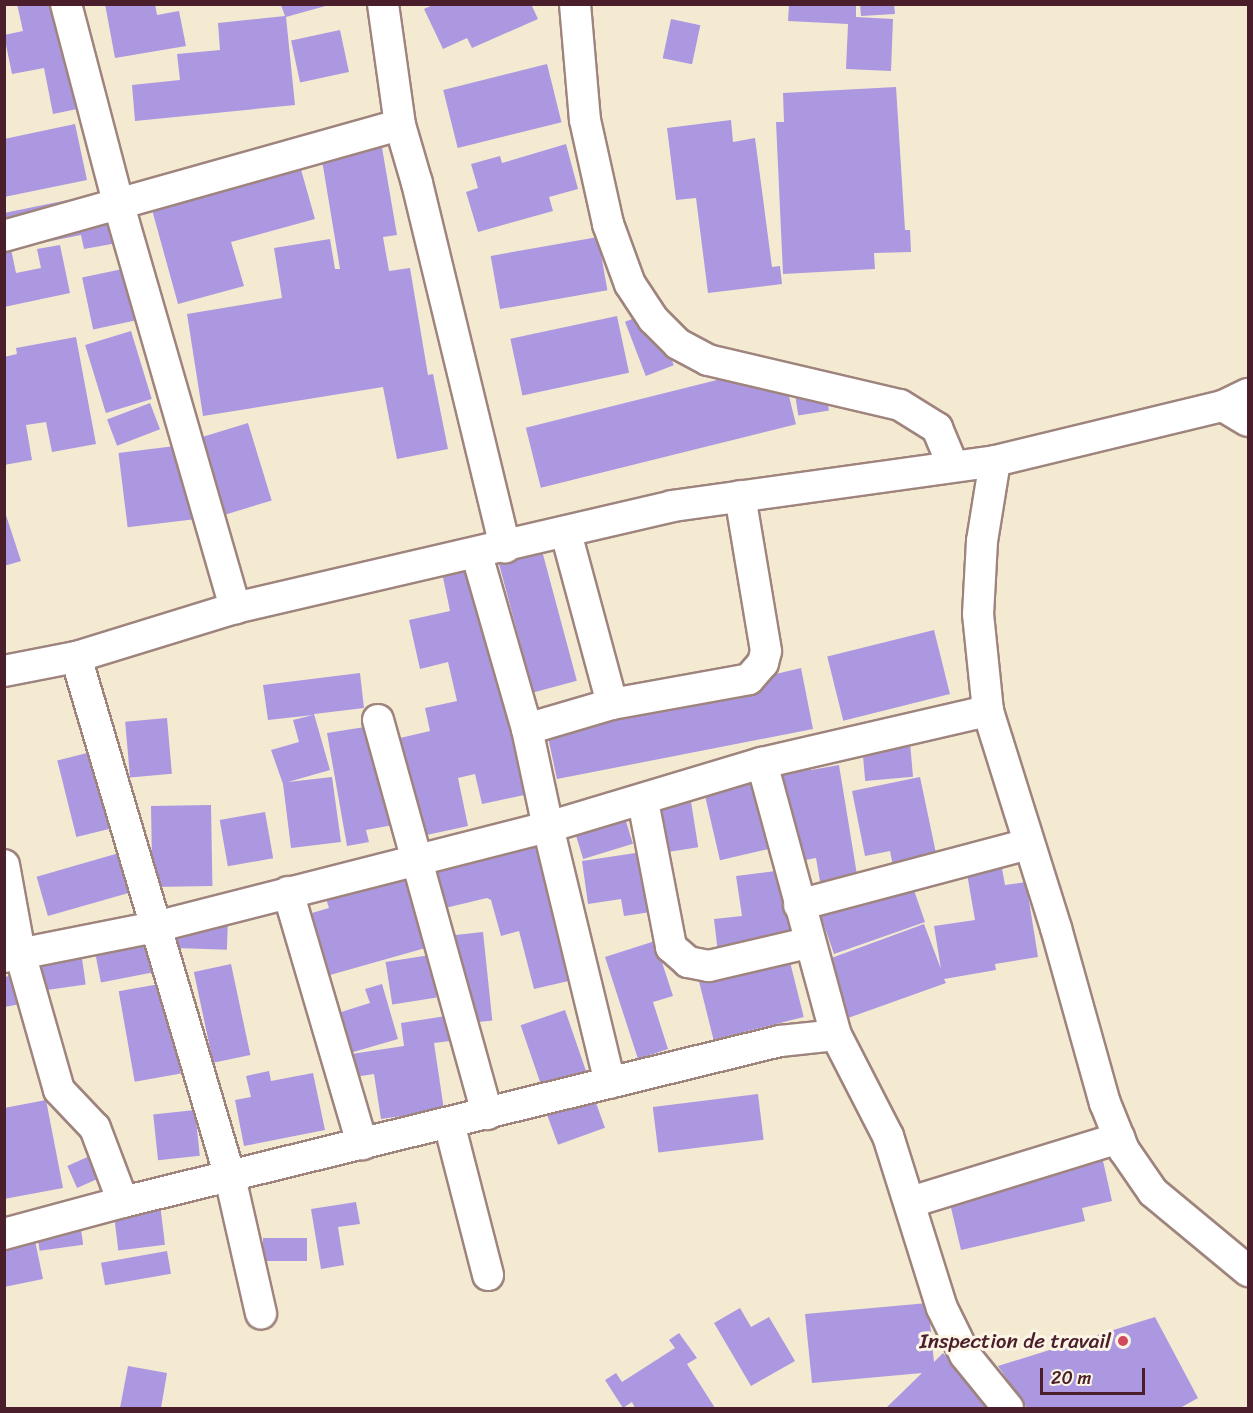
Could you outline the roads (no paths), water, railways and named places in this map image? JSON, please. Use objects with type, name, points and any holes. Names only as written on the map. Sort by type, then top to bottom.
[{"type":"street","points":[[66,4],[118,202],[235,608]]},
{"type":"street","points":[[383,4],[400,125],[417,183],[527,729],[548,827],[610,1083]]},
{"type":"street","points":[[575,4],[585,120],[608,224],[630,284],[653,319],[678,344],[708,360],[900,405],[937,428],[953,466]]},
{"type":"street","points":[[4,236],[118,202],[249,170],[400,125]]},
{"type":"street","points":[[4,671],[76,657],[235,608],[491,551],[672,506],[995,461],[1236,400],[1248,421]]},
{"type":"street","points":[[995,461],[982,542],[978,614],[988,711],[1105,1103],[1119,1138],[1153,1192],[1248,1272]]},
{"type":"street","points":[[527,729],[612,704],[749,679],[763,663],[766,651],[740,496]]},
{"type":"street","points":[[566,533],[612,704]]},
{"type":"street","points":[[76,657],[154,927],[230,1177],[261,1314]]},
{"type":"street","points":[[12,955],[154,927],[548,827],[643,801],[762,763],[988,711]]},
{"type":"street","points":[[378,720],[487,1114]]},
{"type":"street","points":[[762,763],[808,943],[836,1035],[888,1136],[911,1202],[942,1308],[965,1355],[1008,1408]]},
{"type":"street","points":[[643,801],[671,947],[688,962],[709,966],[808,943]]},
{"type":"street","points":[[799,905],[1029,844]]},
{"type":"street","points":[[4,866],[12,955],[59,1090],[95,1128],[123,1202]]},
{"type":"street","points":[[288,892],[362,1144]]},
{"type":"street","points":[[4,1234],[123,1202],[780,1041],[836,1035]]},
{"type":"street","points":[[449,1123],[488,1275]]},
{"type":"street","points":[[911,1202],[1119,1138]]},
{"type":"street","points":[[1201,1232],[1248,1241]]},
{"type":"place","name":"Inspection de travail","points":[[1123,1341]]}]
